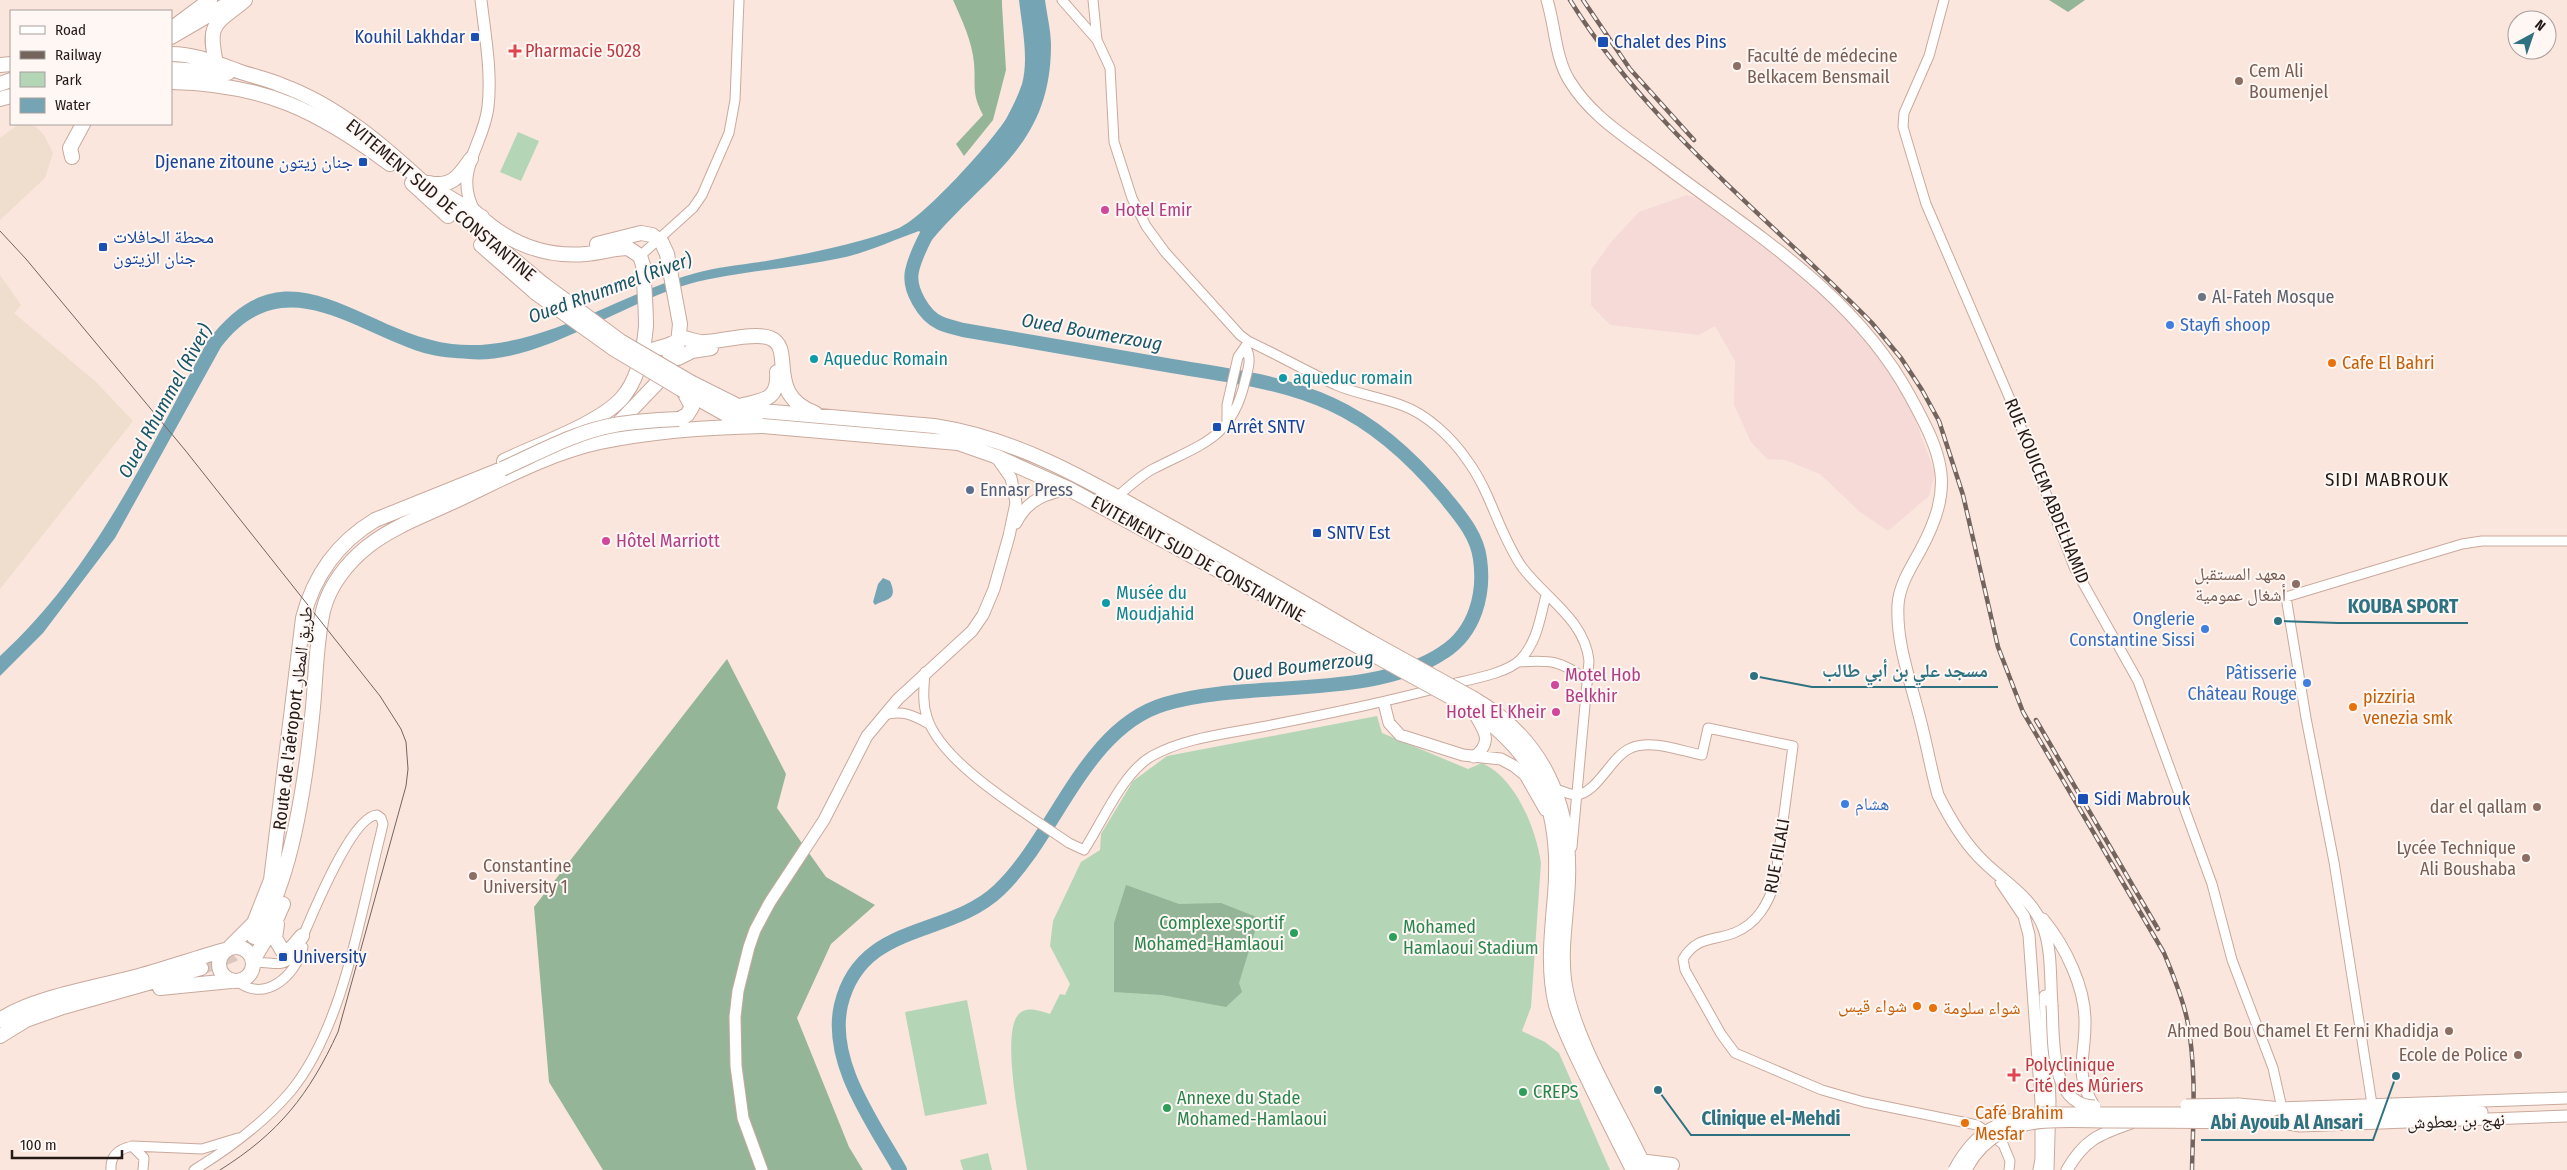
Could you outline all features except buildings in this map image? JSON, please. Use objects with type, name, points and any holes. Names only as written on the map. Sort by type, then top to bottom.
[{"type":"highway","points":[[172,27],[197,12],[210,0]]},
{"type":"highway","points":[[172,36],[237,0]]},
{"type":"highway","points":[[216,63],[211,40],[212,32],[237,0]]},
{"type":"highway","name":"EVITEMENT SUD DE CONSTANTINE","points":[[172,54],[193,56],[282,85],[338,115],[391,153],[538,284]]},
{"type":"highway","points":[[172,69],[254,76]]},
{"type":"highway","name":"EVITEMENT SUD DE CONSTANTINE","points":[[172,82],[194,82],[253,90],[304,108],[326,120],[391,165],[538,284]]},
{"type":"highway","points":[[72,157],[70,148],[82,125]]},
{"type":"highway","points":[[422,181],[442,185],[454,182],[471,159]]},
{"type":"highway","points":[[422,181],[514,234],[556,246],[585,246],[641,233],[657,238],[667,254],[679,317],[679,339],[674,357],[656,383],[631,412],[599,442]]},
{"type":"highway","points":[[454,486],[600,415],[622,398],[636,372],[642,353],[646,326],[641,260],[628,248],[574,255],[545,252],[501,234],[474,212]]},
{"type":"highway","points":[[545,252],[534,258],[538,284],[688,387]]},
{"type":"highway","points":[[646,326],[662,347],[674,357],[680,358],[701,350],[757,344],[772,349],[776,359],[778,378],[774,391],[764,400],[738,406]]},
{"type":"highway","points":[[642,353],[679,339],[705,342],[760,337],[771,338],[776,341],[781,352],[784,382],[789,395],[804,408],[823,416]]},
{"type":"highway","points":[[636,372],[644,382],[656,383]]},
{"type":"highway","name":"EVITEMENT SUD DE CONSTANTINE","points":[[688,387],[738,406],[761,411],[934,426],[985,436],[1051,461],[1117,497],[1367,645]]},
{"type":"highway","name":"EVITEMENT SUD DE CONSTANTINE","points":[[688,387],[729,416],[763,426],[940,440],[958,443],[996,456],[1069,489],[1367,645]]},
{"type":"highway","name":"Route de l'aéroport طريق المطار","points":[[0,1020],[31,1006],[141,976],[227,949],[254,923],[269,885],[276,853],[301,631],[308,598],[318,575],[334,553],[358,530],[401,507],[502,469],[567,440],[612,425],[644,421],[679,420],[688,416],[692,407],[688,387]]},
{"type":"highway","name":"Route de l'aéroport طريق المطار","points":[[254,937],[277,895],[294,835],[313,707],[318,633],[328,594],[355,558],[382,537],[565,452],[599,442],[662,433],[763,426]]},
{"type":"highway","points":[[1367,645],[1472,705],[1524,755],[1545,794],[1553,823],[1556,869],[1551,950],[1556,1005],[1578,1060],[1632,1169]]},
{"type":"highway","points":[[1472,705],[1495,711],[1518,732],[1531,747],[1554,789],[1566,826],[1568,880],[1563,962],[1565,987],[1577,1028],[1632,1139],[1649,1167],[1672,1165],[1662,1170]]},
{"type":"highway","points":[[294,835],[294,853],[275,932],[276,943],[282,950],[290,950],[302,936]]},
{"type":"highway","points":[[26,1020],[57,1016],[177,985],[234,981],[250,974],[253,962],[282,906]]},
{"type":"highway","points":[[234,981],[220,970],[219,959],[227,949],[242,947],[247,950],[253,962]]},
{"type":"highway","points":[[0,1036],[26,1020],[201,968]]},
{"type":"main road","points":[[1547,0],[1567,77],[1584,103],[1607,124],[1752,230],[1810,276],[1858,322],[1897,371],[1912,398],[1937,453],[1942,475],[1942,497],[1936,522],[1906,576],[1898,602],[1898,635],[1938,795],[1961,835],[2030,912],[2040,941],[2049,1052],[2051,1143],[2048,1170]]},
{"type":"main road","points":[[474,212],[468,201],[466,173],[488,106],[488,64],[482,2]]},
{"type":"main road","points":[[762,1170],[743,1118],[736,1066],[736,1017],[745,959],[755,930],[770,902],[824,820],[867,736],[884,714],[925,671],[972,631],[983,615],[992,595],[1010,536],[1016,503],[1015,490],[1005,467],[996,456]]},
{"type":"main road","points":[[1010,536],[1021,512],[1035,500],[1052,492],[1069,489]]},
{"type":"main road","points":[[1384,702],[1389,723],[1400,735],[1474,757],[1501,759],[1525,775],[1553,823]]},
{"type":"main road","points":[[1472,705],[1486,741],[1484,748],[1474,757]]},
{"type":"main road","points":[[1993,870],[2027,898],[2053,932],[2074,973],[2084,1003],[2086,1025],[2081,1061],[2082,1083],[2094,1106]]},
{"type":"main road","points":[[1993,870],[2024,916],[2029,935],[2041,1102],[2041,1159],[2039,1170]]},
{"type":"main road","points":[[2035,910],[2046,939],[2054,1041],[2062,1084],[2076,1102],[2084,1106],[2265,1114],[2282,1108],[2326,1106]]},
{"type":"main road","name":"نهج بن بعطوش","points":[[2326,1106],[2567,1098]]},
{"type":"main road","name":"نهج بن بعطوش","points":[[2326,1106],[2382,1108],[2567,1103]]},
{"type":"main road","name":"نهج بن بعطوش","points":[[2277,1122],[2292,1118],[2567,1110]]},
{"type":"main road","points":[[1954,1170],[1969,1146],[1983,1132],[2020,1115],[2043,1112],[2240,1113],[2277,1122]]},
{"type":"main road","points":[[1966,1170],[1972,1158],[1985,1144],[2003,1132],[2019,1126],[2073,1122],[2136,1122],[2240,1113]]},
{"type":"main road","name":"نهج بن بعطوش","points":[[2277,1122],[2300,1126],[2567,1116]]},
{"type":"main road","points":[[2067,1170],[2077,1151],[2090,1140],[2136,1122]]},
{"type":"street","points":[[641,260],[657,238],[693,208],[702,195],[729,133],[736,100],[739,0]]},
{"type":"street","points":[[1062,0],[1097,40],[1110,68],[1114,142],[1118,161],[1140,215],[1165,252],[1247,344],[1343,388],[1403,405],[1417,413],[1449,438],[1460,450],[1476,474],[1514,555],[1546,595],[1582,633],[1588,652],[1588,681],[1568,880]]},
{"type":"street","points":[[1093,0],[1097,40]]},
{"type":"street","name":"RUE KOUICEM ABDELHAMID","points":[[1944,0],[1929,56],[1904,113],[1903,127],[1914,165],[1926,204],[2010,397],[2074,567],[2138,681],[2212,884],[2232,960],[2272,1068],[2282,1108]]},
{"type":"street","points":[[1227,422],[1228,399],[1238,361],[1247,344]]},
{"type":"street","points":[[1117,497],[1140,477],[1209,441],[1227,422],[1240,403],[1249,364],[1247,344]]},
{"type":"street","points":[[2373,1104],[2334,862],[2306,718],[2286,597],[2462,544],[2482,541],[2567,541]]},
{"type":"street","points":[[1518,662],[1531,647],[1546,595]]},
{"type":"street","points":[[884,714],[895,712],[911,714],[929,724],[960,766],[1069,843],[1084,850],[1130,776],[1151,756],[1182,744],[1384,702],[1494,673],[1518,662],[1542,660],[1567,665],[1588,681]]},
{"type":"street","points":[[925,671],[923,695],[929,724]]},
{"type":"street","name":"RUE FILALI","points":[[1577,795],[1589,790],[1613,762],[1629,748],[1644,744],[1702,755],[1708,728],[1793,746],[1775,882],[1769,902],[1747,926],[1734,933],[1699,942],[1688,950],[1683,958],[1685,970],[1721,1034],[1736,1053],[1831,1093],[1939,1119],[1976,1125],[2003,1144],[2010,1161],[2009,1170]]},
{"type":"street","points":[[1554,789],[1577,795]]},
{"type":"street","points":[[194,1170],[246,1136],[292,1090],[312,1060],[329,1023],[347,967],[380,837],[383,824],[382,818],[377,815],[367,817],[354,832],[292,957],[287,961],[275,964],[253,962]]},
{"type":"street","points":[[234,981],[246,987],[256,989],[272,987],[284,980],[292,971],[300,955],[302,936]]},
{"type":"street","points":[[111,1170],[112,1160],[122,1148],[132,1146],[202,1149],[246,1136]]},
{"type":"street","points":[[132,1146],[144,1158],[143,1170]]},
{"type":"shaded area","points":[[18,125],[35,126],[44,135],[53,153],[45,178],[0,220],[0,138]]},
{"type":"shaded area","points":[[1687,195],[1713,202],[1810,276],[1897,371],[1935,473],[1929,496],[1888,531],[1860,512],[1820,474],[1785,460],[1767,459],[1751,442],[1734,405],[1735,361],[1715,326],[1699,335],[1610,325],[1591,305],[1591,270],[1611,242],[1639,212]]},
{"type":"shaded area","points":[[0,275],[21,305],[14,313],[95,381],[133,421],[0,589]]},
{"type":"green space","points":[[953,0],[1002,0],[1006,70],[993,120],[964,156],[956,144],[983,115],[975,95],[974,63],[971,47]]},
{"type":"green space","points":[[2049,0],[2085,0],[2068,12]]},
{"type":"green space","points":[[518,132],[539,141],[521,181],[500,172]]},
{"type":"green space","points":[[727,659],[786,774],[777,808],[826,877],[875,905],[831,944],[797,1018],[849,1147],[863,1170],[603,1170],[549,1082],[534,907]]},
{"type":"green space","name":"Complexe sportif Mohamed-Hamlaoui","points":[[1377,716],[1382,733],[1468,769],[1482,763],[1494,770],[1505,780],[1522,806],[1534,835],[1541,863],[1531,1007],[1522,1031],[1545,1042],[1559,1053],[1610,1170],[1027,1170],[1014,1090],[1011,1044],[1013,1027],[1021,1012],[1029,1009],[1050,1014],[1060,994],[1065,995],[1070,984],[1050,946],[1053,921],[1081,862],[1100,850],[1101,834],[1133,781],[1167,756]]},
{"type":"green space","points":[[1126,885],[1179,904],[1221,903],[1259,918],[1239,983],[1242,992],[1226,1007],[1162,995],[1114,992],[1114,923]]},
{"type":"green space","points":[[967,1000],[987,1104],[925,1116],[905,1012]]},
{"type":"green space","points":[[988,1153],[992,1170],[963,1170],[960,1160]]},
{"type":"water","points":[[1019,0],[1045,0],[1051,45],[1048,81],[1040,110],[1027,136],[1010,158],[927,246],[919,241],[923,235],[919,231],[841,258],[726,276],[689,284],[663,293],[551,343],[496,358],[469,359],[424,353],[319,311],[293,308],[269,311],[245,323],[221,347],[115,538],[43,633],[0,676],[0,656],[64,586],[91,548],[117,508],[207,342],[237,310],[267,295],[296,292],[325,298],[418,336],[452,344],[483,345],[514,340],[545,331],[667,282],[696,273],[795,256],[865,239],[899,228],[940,195],[956,178],[998,130],[1015,102],[1022,84],[1025,64]]},
{"type":"water","points":[[883,578],[890,581],[893,592],[892,596],[875,605],[873,602],[878,584]]},
{"type":"waterway","name":"Oued Boumerzoug","points":[[900,1170],[866,1112],[847,1070],[841,1048],[839,1026],[841,1005],[851,978],[867,958],[887,944],[979,905],[999,890],[1038,842],[1092,759],[1113,736],[1137,717],[1165,704],[1198,697],[1233,692],[1346,683],[1382,677],[1415,667],[1455,644],[1476,611],[1481,585],[1480,559],[1475,541],[1466,525],[1444,496],[1406,456],[1378,432],[1331,404],[1273,384],[963,330],[934,319],[923,308],[915,294],[911,278],[919,249],[930,228]]},
{"type":"tunnel","points":[[201,968],[233,955],[254,937]]},
{"type":"tram line","points":[[0,231],[26,259],[185,450],[380,696],[401,729],[406,742],[408,769],[406,786],[338,1032],[316,1075],[290,1111],[259,1142],[220,1170]]},
{"type":"railway","points":[[1570,0],[1601,46],[1673,130],[1872,323],[1901,358],[1939,421],[1963,495],[1998,647],[2023,712],[2164,953],[2180,994],[2187,1019],[2192,1057],[2194,1094],[2192,1170]]},
{"type":"railway","points":[[1583,0],[1630,69],[1694,140]]},
{"type":"railway","points":[[2036,720],[2158,929]]},
{"type":"place","name":"Kouhil Lakhdar","points":[[475,37]]},
{"type":"place","name":"Chalet des Pins","points":[[1603,42]]},
{"type":"place","name":"Pharmacie 5028","points":[[515,51]]},
{"type":"place","name":"Faculté de médecine Belkacem Bensmail","points":[[1737,66]]},
{"type":"place","name":"Cem Ali Boumenjel","points":[[2239,81]]},
{"type":"place","name":"Djenane zitoune جنان زيتون","points":[[363,162]]},
{"type":"place","name":"Hotel Emir","points":[[1105,210]]},
{"type":"place","name":"محطة الحافلات جنان الزيتون","points":[[103,247]]},
{"type":"place","name":"Al-Fateh Mosque","points":[[2202,297]]},
{"type":"place","name":"Stayfi shoop","points":[[2170,325]]},
{"type":"place","name":"Aqueduc Romain","points":[[814,359]]},
{"type":"place","name":"Cafe El Bahri","points":[[2332,363]]},
{"type":"place","name":"aqueduc romain","points":[[1283,378]]},
{"type":"place","name":"Arrêt SNTV","points":[[1217,427]]},
{"type":"place","name":"Ennasr Press","points":[[970,490]]},
{"type":"place","name":"SNTV Est","points":[[1317,533]]},
{"type":"place","name":"Hôtel Marriott","points":[[606,541]]},
{"type":"place","name":"معهد المستقبل أشغال عمومية","points":[[2296,584]]},
{"type":"place","name":"Musée du Moudjahid","points":[[1106,603]]},
{"type":"place","name":"KOUBA SPORT","points":[[2278,621]]},
{"type":"place","name":"Onglerie Constantine Sissi","points":[[2205,629]]},
{"type":"place","name":"مسجد علي بن أبي طالب","points":[[1754,676]]},
{"type":"place","name":"Pâtisserie Château Rouge","points":[[2307,683]]},
{"type":"place","name":"Motel Hob Belkhir","points":[[1555,685]]},
{"type":"place","name":"pizziria venezia smk","points":[[2353,707]]},
{"type":"place","name":"Hotel El Kheir","points":[[1556,712]]},
{"type":"place","name":"Sidi Mabrouk","points":[[2083,799]]},
{"type":"place","name":"هشام","points":[[1845,804]]},
{"type":"place","name":"dar el qallam","points":[[2537,807]]},
{"type":"place","name":"Lycée Technique Ali Boushaba","points":[[2526,858]]},
{"type":"place","name":"Constantine University 1","points":[[473,876]]},
{"type":"place","name":"Complexe sportif Mohamed-Hamlaoui","points":[[1294,933]]},
{"type":"place","name":"Mohamed Hamlaoui Stadium","points":[[1393,937]]},
{"type":"place","name":"University","points":[[283,957]]},
{"type":"place","name":"شواء قيس","points":[[1917,1006]]},
{"type":"place","name":"شواء سلومة","points":[[1933,1008]]},
{"type":"place","name":"Ahmed Bou Chamel Et Ferni Khadidja","points":[[2449,1031]]},
{"type":"place","name":"Ecole de Police","points":[[2518,1055]]},
{"type":"place","name":"Polyclinique Cité des Mûriers","points":[[2014,1075]]},
{"type":"place","name":"Abi Ayoub Al Ansari","points":[[2396,1076]]},
{"type":"place","name":"Clinique el-Mehdi","points":[[1658,1090]]},
{"type":"place","name":"CREPS","points":[[1523,1092]]},
{"type":"place","name":"Annexe du Stade Mohamed-Hamlaoui","points":[[1167,1108]]},
{"type":"place","name":"Café Brahim Mesfar","points":[[1965,1123]]},
{"type":"district","name":"SIDI MABROUK","points":[[2387,479]]},
{"type":"water label","name":"Oued Rhummel (River)","points":[[610,288]]},
{"type":"water label","name":"Oued Rhummel (River)","points":[[165,401]]}]
